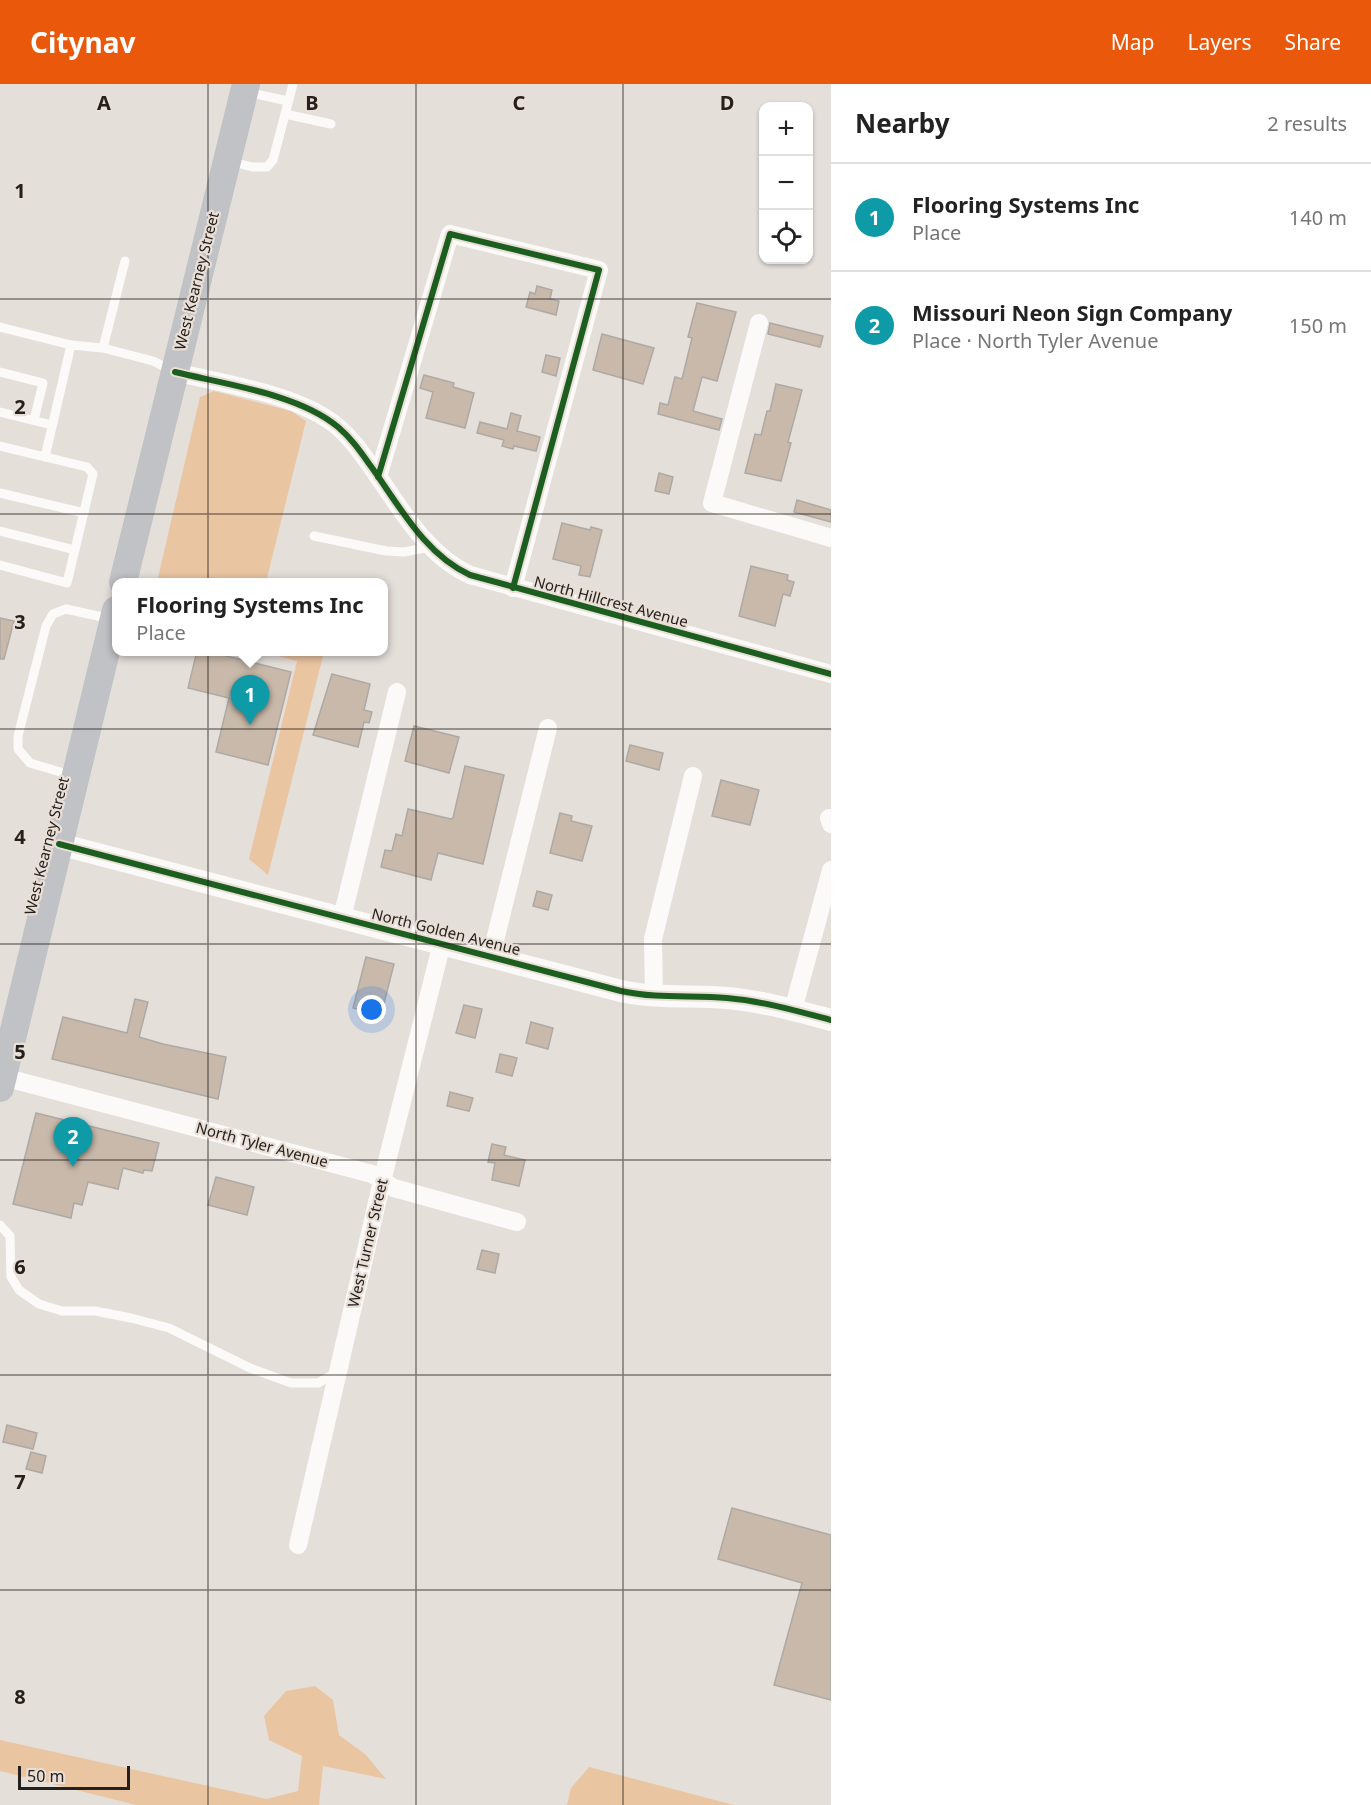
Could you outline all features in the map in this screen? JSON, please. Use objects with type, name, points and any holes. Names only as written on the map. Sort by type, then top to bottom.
[{"type":"main road","name":"West Kearney Street","points":[[124,578],[245,88]]},
{"type":"main road","name":"West Kearney Street","points":[[1,1082],[112,627]]},
{"type":"street","points":[[378,477],[450,234],[599,270],[513,588]]},
{"type":"street","points":[[759,323],[712,503],[831,538]]},
{"type":"street","name":"North Hillcrest Avenue","points":[[175,372],[290,401],[315,412],[347,435],[430,548],[458,570],[482,580],[831,674]]},
{"type":"street","points":[[342,918],[397,692]]},
{"type":"street","points":[[491,956],[548,728]]},
{"type":"street","points":[[654,997],[653,939],[693,776]]},
{"type":"street","name":"North Golden Avenue","points":[[59,844],[621,991],[654,997],[726,998],[793,1010],[831,1020]]},
{"type":"street","points":[[793,1010],[831,870]]},
{"type":"street","name":"West Turner Street","points":[[298,1545],[382,1181],[442,943]]},
{"type":"street","name":"North Tyler Avenue","points":[[1,1082],[372,1174],[394,1188],[517,1221]]},
{"type":"lane","points":[[227,160],[252,167],[267,167],[273,160],[293,84]]},
{"type":"lane","points":[[245,88],[288,101]]},
{"type":"lane","points":[[285,114],[331,124]]},
{"type":"lane","points":[[103,348],[125,261]]},
{"type":"lane","points":[[0,327],[71,345],[103,348],[153,360],[175,372]]},
{"type":"lane","points":[[45,457],[71,345]]},
{"type":"lane","points":[[0,372],[43,383],[34,420]]},
{"type":"lane","points":[[0,412],[52,425]]},
{"type":"lane","points":[[0,446],[87,467],[93,474],[67,583],[0,565]]},
{"type":"lane","points":[[0,493],[84,513]]},
{"type":"lane","points":[[0,531],[75,550]]},
{"type":"lane","points":[[314,536],[404,552],[430,548]]},
{"type":"lane","points":[[76,776],[30,763],[18,749],[18,736],[46,626],[53,614],[66,609],[112,615]]},
{"type":"lane","points":[[0,1225],[10,1236],[11,1277],[19,1290],[39,1304],[62,1311],[104,1312],[169,1328],[250,1368],[291,1383],[318,1383],[338,1372]]},
{"type":"shaded area","points":[[214,391],[291,411],[306,421],[267,578],[158,578],[200,397]]},
{"type":"shaded area","points":[[278,656],[323,656],[268,875],[249,859],[297,661]]},
{"type":"shaded area","points":[[315,1686],[333,1700],[339,1735],[366,1755],[386,1779],[323,1766],[319,1805],[136,1805],[0,1771],[0,1740],[267,1799],[298,1791],[302,1756],[269,1740],[264,1716],[286,1691]]},
{"type":"shaded area","points":[[589,1767],[734,1805],[567,1805],[571,1788]]},
{"type":"building","points":[[537,286],[552,290],[550,299],[559,301],[556,315],[526,307],[530,292],[535,294]]},
{"type":"building","points":[[697,303],[736,312],[717,381],[702,377],[693,411],[722,419],[719,430],[658,414],[660,403],[668,405],[675,377],[682,379],[692,338],[688,337]]},
{"type":"building","points":[[770,323],[823,336],[820,347],[768,334]]},
{"type":"building","points":[[602,334],[654,348],[643,384],[593,370]]},
{"type":"building","points":[[546,355],[560,358],[556,376],[542,372]]},
{"type":"building","points":[[424,375],[454,383],[453,387],[474,393],[465,428],[426,418],[433,392],[420,388]]},
{"type":"building","points":[[776,384],[802,390],[788,442],[791,443],[781,481],[745,473],[755,434],[761,435],[767,411],[770,411]]},
{"type":"building","points":[[511,413],[521,416],[517,431],[540,437],[536,451],[502,446],[504,440],[477,433],[480,422],[507,429]]},
{"type":"building","points":[[659,473],[673,477],[669,494],[655,491]]},
{"type":"building","points":[[797,500],[831,510],[831,522],[794,512]]},
{"type":"building","points":[[562,523],[590,530],[591,527],[602,530],[590,577],[579,575],[581,566],[553,559]]},
{"type":"building","points":[[751,566],[788,575],[787,580],[794,582],[790,596],[783,594],[775,626],[739,616]]},
{"type":"building","points":[[0,618],[14,621],[4,659],[0,659]]},
{"type":"building","points":[[196,656],[226,656],[291,672],[268,765],[216,752],[229,698],[188,688]]},
{"type":"building","points":[[332,674],[370,684],[364,710],[372,712],[369,723],[364,722],[358,747],[313,735]]},
{"type":"building","points":[[414,726],[459,737],[449,773],[405,761]]},
{"type":"building","points":[[630,745],[663,753],[659,770],[626,761]]},
{"type":"building","points":[[465,766],[504,775],[483,864],[438,853],[431,880],[381,867],[385,850],[392,851],[396,834],[402,836],[408,809],[453,818]]},
{"type":"building","points":[[721,780],[759,790],[750,825],[712,816]]},
{"type":"building","points":[[560,813],[572,816],[571,821],[592,826],[582,861],[550,853]]},
{"type":"building","points":[[537,891],[552,895],[548,910],[533,906]]},
{"type":"building","points":[[366,957],[394,964],[381,1015],[353,1008]]},
{"type":"building","points":[[135,999],[148,1002],[139,1037],[226,1057],[218,1099],[52,1059],[63,1017],[127,1033]]},
{"type":"building","points":[[464,1005],[482,1009],[475,1038],[456,1033]]},
{"type":"building","points":[[531,1022],[553,1028],[548,1049],[526,1043]]},
{"type":"building","points":[[500,1054],[517,1058],[512,1076],[496,1072]]},
{"type":"building","points":[[450,1092],[473,1098],[469,1111],[447,1106]]},
{"type":"building","points":[[36,1113],[159,1143],[152,1171],[144,1170],[143,1173],[123,1168],[118,1189],[88,1182],[82,1205],[74,1203],[71,1218],[13,1204]]},
{"type":"building","points":[[492,1144],[506,1147],[504,1155],[525,1160],[519,1186],[492,1180],[495,1163],[488,1162]]},
{"type":"building","points":[[216,1177],[254,1187],[247,1215],[208,1205]]},
{"type":"building","points":[[482,1250],[499,1254],[495,1273],[477,1269]]},
{"type":"building","points":[[7,1425],[37,1433],[33,1449],[3,1442]]},
{"type":"building","points":[[31,1452],[46,1456],[42,1473],[26,1469]]},
{"type":"building","points":[[732,1508],[831,1535],[831,1700],[774,1685],[802,1583],[718,1559]]},
{"type":"cycle path","points":[[378,477],[450,234],[599,270],[513,588]]},
{"type":"cycle path","points":[[175,372],[282,398],[303,406],[338,427],[355,445],[426,542],[439,555],[470,575],[831,674]]},
{"type":"cycle path","points":[[59,844],[621,991],[648,995],[740,999],[831,1020]]},
{"type":"place","name":"Flooring Systems Inc","points":[[250,725]]},
{"type":"place","name":"Missouri Neon Sign Company","points":[[73,1167]]}]
